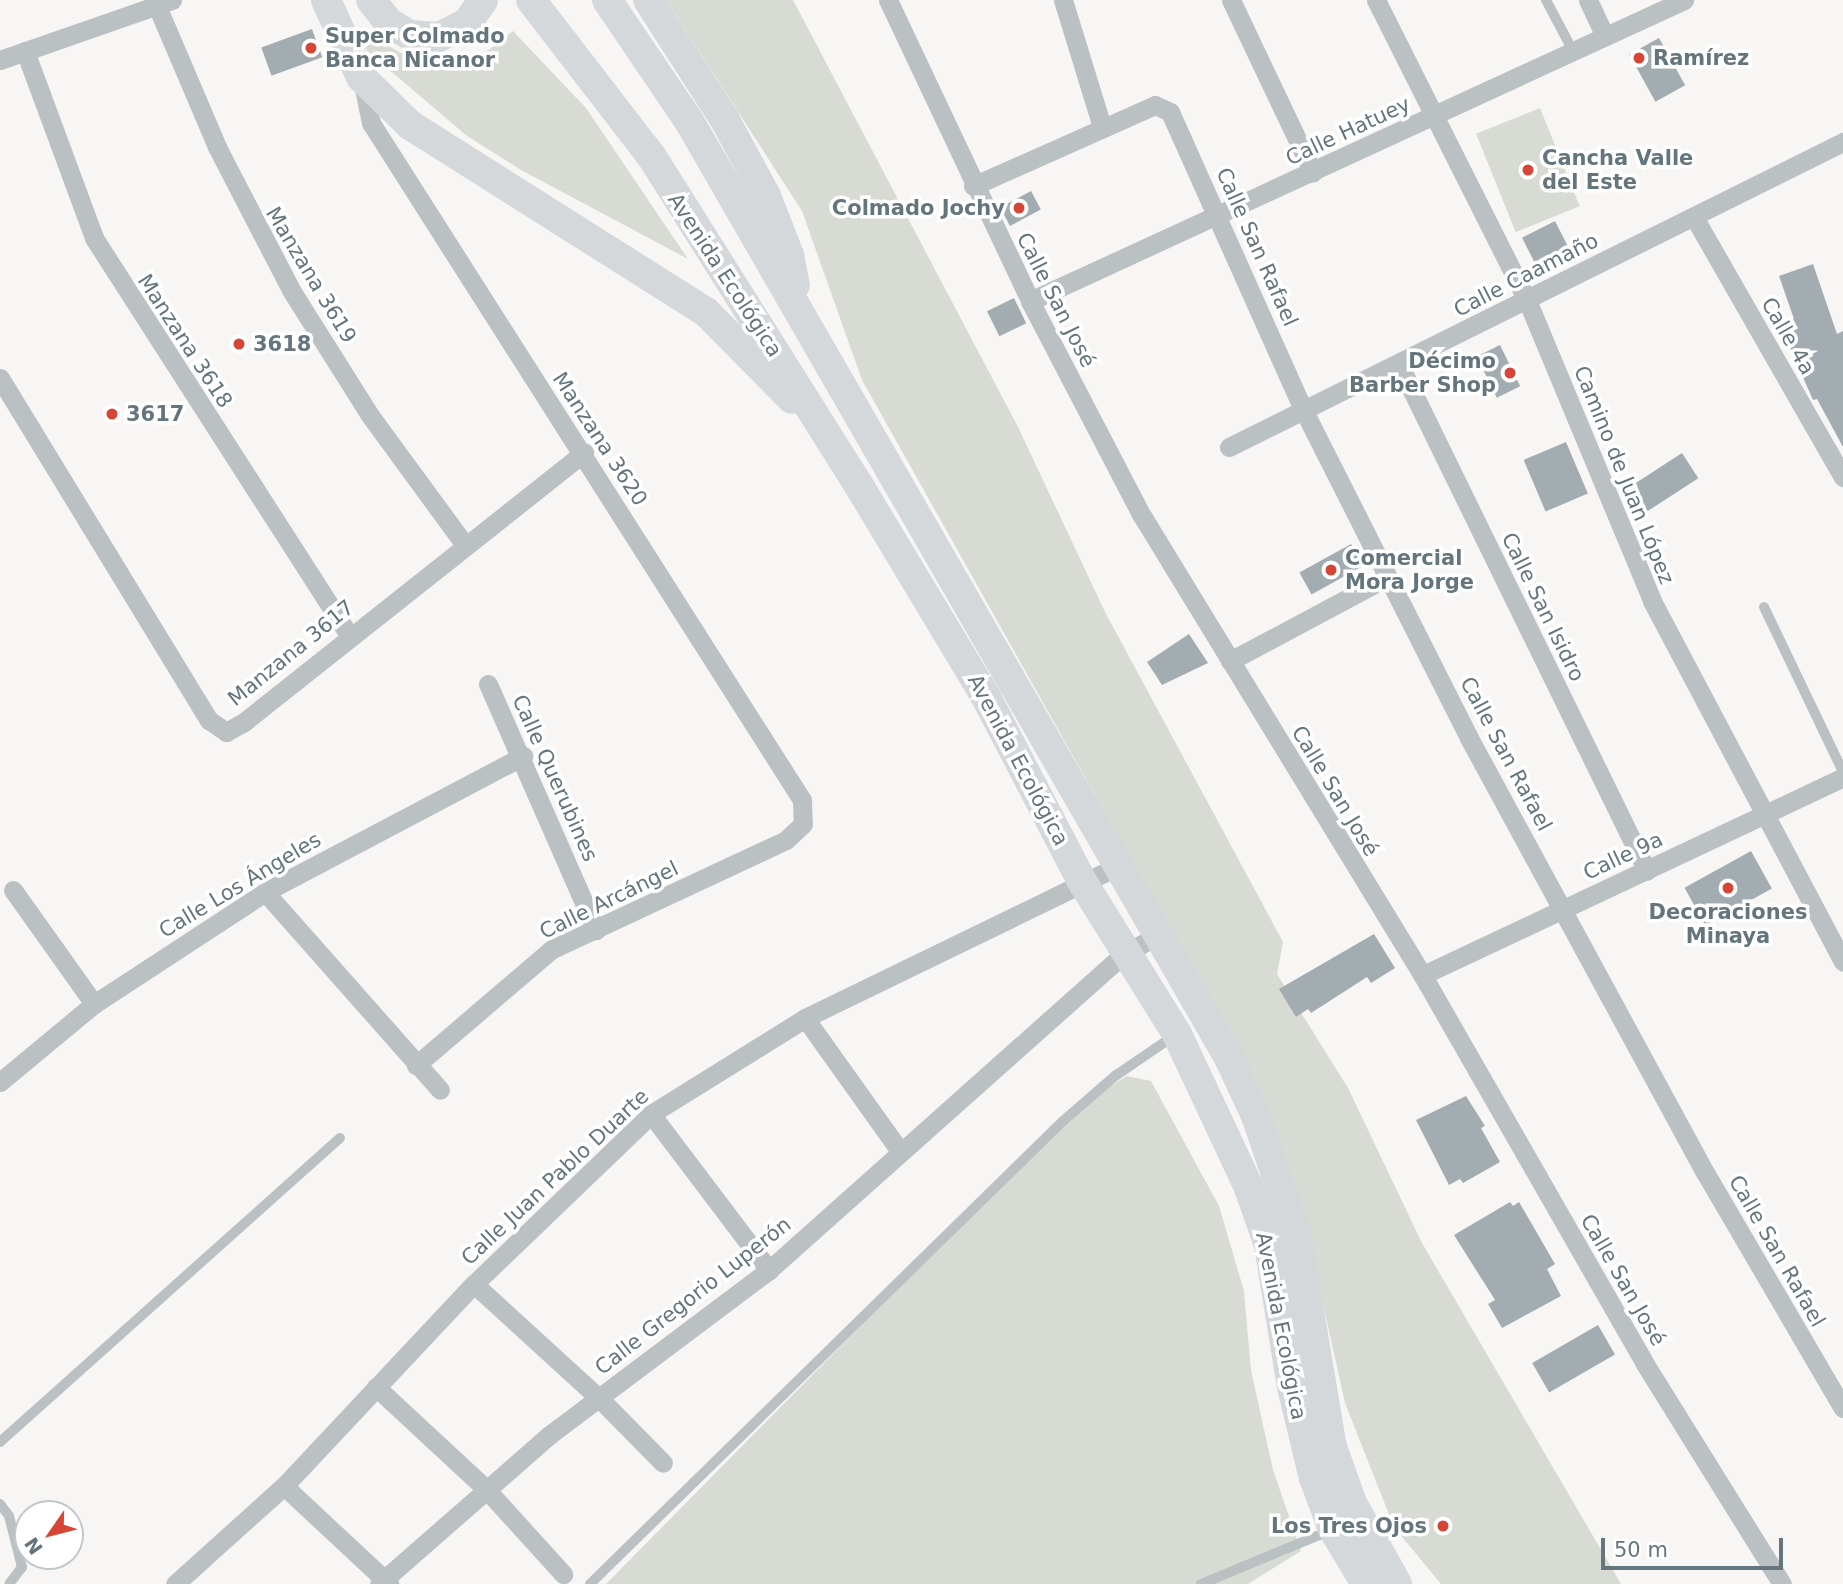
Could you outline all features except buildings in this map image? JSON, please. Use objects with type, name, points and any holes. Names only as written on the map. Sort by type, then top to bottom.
[{"type":"main road","points":[[326,0],[361,77],[410,125],[454,156],[524,195],[706,312],[778,389],[816,416]]},
{"type":"main road","points":[[371,0],[388,22],[410,35],[439,37],[467,23],[483,0]]},
{"type":"main road","name":"Avenida Ecológica","points":[[531,0],[652,157],[816,416],[986,697],[1083,883],[1124,954],[1187,1038],[1231,1143],[1269,1245],[1301,1430],[1333,1529],[1366,1584]]},
{"type":"main road","name":"Avenida Ecológica","points":[[607,0],[690,121],[1256,1116],[1296,1233],[1332,1447],[1352,1503],[1397,1584]]},
{"type":"main road","points":[[648,0],[725,120],[766,196],[789,256],[800,313]]},
{"type":"street","name":"Calle San José","points":[[888,0],[973,186],[1141,514],[1423,975],[1645,1364],[1782,1584]]},
{"type":"street","points":[[973,186],[1102,127],[1063,0]]},
{"type":"street","points":[[1231,0],[1313,173]]},
{"type":"street","name":"Camino de Juan López","points":[[1376,0],[1432,117],[1527,300],[1652,601],[1762,815],[1843,961]]},
{"type":"street","points":[[1588,0],[1605,36]]},
{"type":"street","name":"Calle Hatuey","points":[[1030,301],[1220,216],[1684,0]]},
{"type":"street","points":[[0,60],[164,3]]},
{"type":"street","name":"Manzana 3619","points":[[164,3],[237,190],[291,290],[369,414],[466,545]]},
{"type":"street","name":"Manzana 3618","points":[[25,51],[94,238],[349,635]]},
{"type":"street","name":"Manzana 3620","points":[[361,77],[371,123],[470,283],[584,453],[802,800],[803,824]]},
{"type":"street","name":"Calle San Rafael","points":[[1102,127],[1162,105],[1170,112],[1220,216],[1304,411],[1387,577],[1706,1174],[1843,1408]]},
{"type":"street","name":"Calle Caamaño","points":[[1229,447],[1843,142]]},
{"type":"street","name":"Calle 4a","points":[[1694,217],[1843,477]]},
{"type":"street","name":"Calle San Isidro","points":[[1399,364],[1647,871]]},
{"type":"street","name":"Manzana 3617","points":[[0,378],[209,720],[226,732],[244,722],[349,635],[584,453]]},
{"type":"street","points":[[1230,662],[1387,577]]},
{"type":"street","name":"Calle Querubines","points":[[488,684],[523,756],[596,930]]},
{"type":"street","name":"Calle Los Ángeles","points":[[0,1082],[94,1004],[265,892],[523,756]]},
{"type":"street","name":"Calle 9a","points":[[1423,975],[1647,871],[1843,774]]},
{"type":"street","name":"Calle Arcángel","points":[[416,1065],[552,949],[786,840],[803,824]]},
{"type":"street","name":"Calle Juan Pablo Duarte","points":[[175,1584],[284,1486],[474,1284],[651,1114],[805,1018],[1116,867]]},
{"type":"street","points":[[13,890],[94,1004]]},
{"type":"street","points":[[265,892],[440,1090]]},
{"type":"street","name":"Calle Gregorio Luperón","points":[[384,1582],[486,1489],[599,1398],[769,1269],[1124,954],[1156,936]]},
{"type":"street","points":[[805,1018],[900,1151]]},
{"type":"street","points":[[651,1114],[769,1269]]},
{"type":"street","points":[[474,1284],[599,1398],[663,1463]]},
{"type":"street","points":[[376,1387],[486,1489],[563,1574]]},
{"type":"street","points":[[284,1486],[384,1582]]},
{"type":"lane","points":[[1546,0],[1573,51]]},
{"type":"lane","points":[[1764,607],[1843,774]]},
{"type":"lane","points":[[590,1584],[1063,1121],[1115,1076],[1187,1038]]},
{"type":"lane","points":[[0,1442],[340,1138]]},
{"type":"lane","points":[[0,1504],[9,1516],[22,1567],[9,1584]]},
{"type":"lane","points":[[1200,1584],[1333,1529]]},
{"type":"shaded area","points":[[666,0],[793,0],[1019,429],[1105,612],[1283,942],[1277,974],[1348,1088],[1422,1243],[1621,1584],[1441,1584],[1394,1527],[1345,1403],[1319,1286],[1256,1082],[862,380],[802,211]]},
{"type":"shaded area","points":[[513,31],[586,108],[688,259],[521,170],[467,136],[366,50],[367,34],[401,53],[446,61],[489,50]]},
{"type":"shaded area","name":"Cancha Valle del Este","points":[[1540,108],[1580,206],[1516,232],[1476,134]]},
{"type":"shaded area","points":[[1127,1076],[1151,1081],[1219,1206],[1244,1291],[1251,1370],[1273,1470],[1301,1551],[1248,1584],[606,1584],[1047,1137],[1093,1096]]},
{"type":"place","name":"Super Colmado Banca Nicanor","points":[[311,48]]},
{"type":"place","name":"Ramírez","points":[[1639,58]]},
{"type":"place","name":"Cancha Valle del Este","points":[[1528,170]]},
{"type":"place","name":"Colmado Jochy","points":[[1019,208]]},
{"type":"place","name":"3618","points":[[239,344]]},
{"type":"place","name":"Décimo Barber Shop","points":[[1510,373]]},
{"type":"place","name":"3617","points":[[112,414]]},
{"type":"place","name":"Comercial Mora Jorge","points":[[1331,570]]},
{"type":"place","name":"Decoraciones Minaya","points":[[1728,888]]},
{"type":"place","name":"Los Tres Ojos","points":[[1443,1526]]}]
